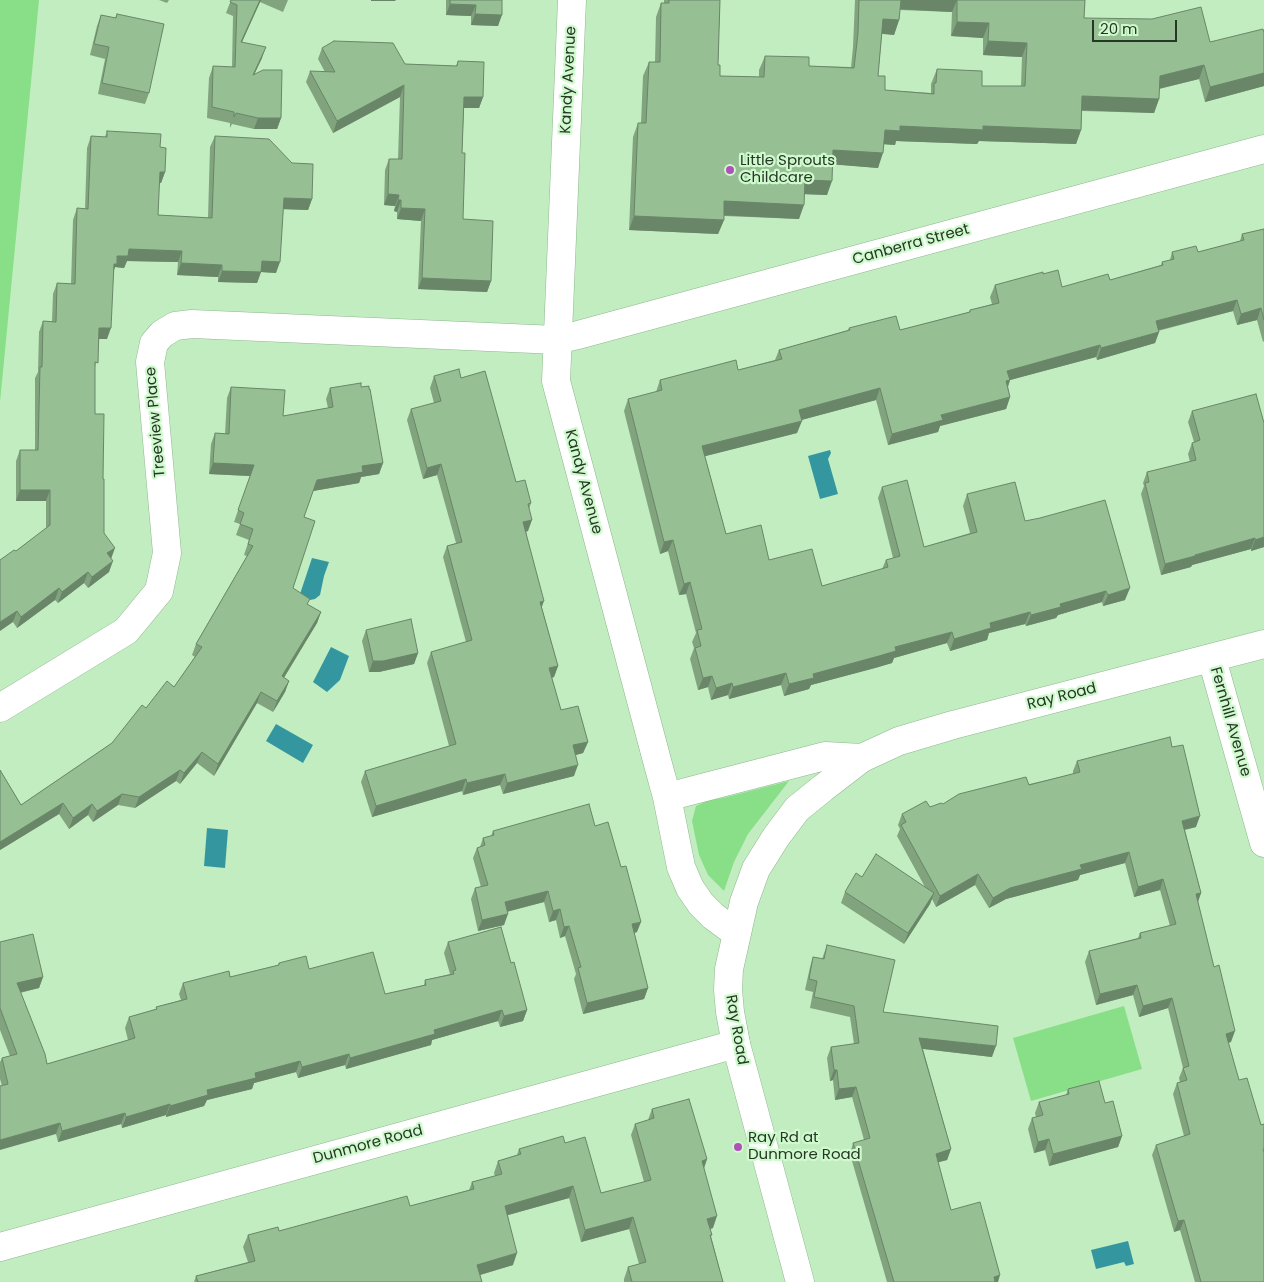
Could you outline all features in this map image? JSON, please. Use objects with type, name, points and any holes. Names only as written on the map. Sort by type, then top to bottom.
[{"type":"street","name":"Kandy Avenue","points":[[572,0],[556,382],[667,797],[681,867],[690,888],[701,904],[713,916],[736,933]]},
{"type":"street","name":"Canberra Street","points":[[557,340],[1264,148]]},
{"type":"street","name":"Treeview Place","points":[[0,708],[126,631],[159,591],[167,553],[150,362],[154,343],[162,334],[175,326],[192,324],[557,340]]},
{"type":"street","name":"Ray Road","points":[[800,1282],[736,1044],[728,990],[729,969],[744,902],[756,869],[776,837],[797,809],[823,788],[862,758],[900,740],[1264,644]]},
{"type":"street","name":"Fernhill Avenue","points":[[1212,659],[1264,843]]},
{"type":"street","name":"Ray Road","points":[[667,797],[825,756],[862,758]]},
{"type":"street","name":"Dunmore Road","points":[[0,1247],[736,1044]]},
{"type":"green space","points":[[0,0],[39,0],[0,402]]},
{"type":"green space","points":[[789,781],[748,834],[734,862],[724,891],[708,875],[699,855],[692,821],[696,806],[709,800]]},
{"type":"green space","points":[[1124,1006],[1142,1069],[1031,1101],[1013,1038]]},
{"type":"water","points":[[830,450],[831,453],[828,459],[838,494],[820,499],[808,456]]},
{"type":"water","points":[[312,558],[329,562],[320,595],[310,600],[300,594]]},
{"type":"water","points":[[331,647],[349,656],[340,680],[327,692],[313,682]]},
{"type":"water","points":[[276,724],[313,745],[303,763],[266,741]]},
{"type":"water","points":[[207,828],[228,830],[225,868],[204,866]]},
{"type":"water","points":[[1128,1241],[1134,1264],[1126,1266],[1124,1262],[1096,1269],[1091,1250]]},
{"type":"building","points":[[231,0],[260,0],[241,42],[266,47],[253,75],[263,70],[282,70],[281,118],[258,118],[236,113],[234,117],[234,112],[212,107],[213,66],[235,67],[237,5],[230,2]]},
{"type":"building","points":[[450,0],[502,0],[502,15],[475,14],[476,5],[450,4]]},
{"type":"building","points":[[669,0],[720,0],[718,65],[720,65],[720,76],[764,77],[765,56],[809,57],[809,66],[854,68],[859,0],[901,0],[899,20],[883,19],[878,76],[885,76],[885,90],[934,94],[937,69],[982,71],[982,86],[1025,86],[1027,43],[988,41],[989,23],[957,22],[957,0],[1085,0],[1084,18],[1152,19],[1201,7],[1210,42],[1263,29],[1264,73],[1210,87],[1204,65],[1160,76],[1159,99],[1082,96],[1081,130],[983,126],[983,130],[900,126],[900,131],[885,130],[883,153],[833,150],[832,181],[805,180],[804,205],[724,201],[724,220],[634,216],[638,123],[646,123],[649,62],[660,62],[661,3],[669,3]]},
{"type":"building","points":[[117,14],[164,24],[149,93],[102,83],[109,47],[94,44],[101,15],[116,18]]},
{"type":"building","points":[[334,41],[393,43],[405,64],[457,66],[458,61],[484,62],[483,97],[464,97],[462,153],[465,153],[463,219],[493,221],[491,281],[422,278],[425,209],[401,208],[401,200],[398,200],[399,195],[388,194],[389,159],[402,159],[404,85],[337,121],[310,71],[335,72],[322,48]]},
{"type":"building","points":[[107,131],[161,134],[160,147],[166,148],[165,172],[160,172],[158,215],[212,218],[215,136],[269,139],[292,163],[313,164],[312,199],[284,198],[280,262],[262,261],[261,272],[222,271],[222,265],[181,263],[182,251],[129,249],[128,256],[117,256],[117,264],[114,264],[111,328],[99,328],[98,363],[95,362],[95,414],[104,414],[104,533],[115,548],[107,553],[113,561],[92,577],[88,572],[62,592],[59,588],[21,617],[17,611],[0,622],[0,560],[14,550],[16,551],[50,525],[50,490],[20,490],[20,450],[38,450],[43,321],[56,322],[57,283],[75,284],[77,208],[88,209],[91,136],[107,137]]},
{"type":"building","points":[[1264,229],[1264,320],[1261,308],[1241,314],[1237,300],[1156,321],[1159,332],[1101,348],[1100,345],[1007,371],[1010,380],[1006,381],[1010,397],[941,415],[943,420],[892,434],[880,388],[799,410],[802,421],[702,446],[726,534],[761,525],[769,560],[812,549],[822,586],[888,567],[886,560],[900,556],[882,487],[907,480],[924,547],[977,532],[967,494],[1015,482],[1025,521],[1105,500],[1130,588],[1108,595],[1106,591],[1060,604],[1061,607],[1031,615],[1030,612],[990,623],[991,628],[954,639],[952,632],[895,647],[896,651],[813,674],[814,678],[789,684],[786,673],[733,687],[732,683],[716,688],[712,676],[703,678],[695,648],[701,646],[697,630],[702,629],[690,582],[684,584],[673,540],[664,542],[628,399],[662,390],[660,380],[736,360],[738,370],[782,359],[779,350],[850,330],[849,328],[896,316],[900,330],[970,312],[970,310],[999,303],[995,285],[1043,272],[1043,274],[1058,270],[1062,287],[1108,274],[1110,280],[1163,265],[1162,262],[1174,259],[1172,252],[1196,246],[1198,252],[1244,240],[1242,234]]},
{"type":"building","points":[[459,369],[461,378],[485,371],[516,482],[525,480],[531,503],[528,504],[532,520],[523,522],[544,601],[540,602],[558,666],[549,668],[561,710],[578,706],[588,742],[573,745],[578,765],[507,783],[505,774],[467,783],[466,779],[376,806],[365,771],[456,744],[431,652],[472,640],[447,546],[462,542],[441,464],[427,468],[411,409],[441,401],[434,376]]},
{"type":"building","points":[[361,383],[361,387],[369,386],[370,389],[383,463],[362,466],[363,472],[317,480],[304,517],[315,521],[293,588],[310,599],[307,604],[321,612],[282,676],[289,681],[277,701],[261,692],[218,764],[202,752],[184,773],[180,770],[139,797],[122,794],[97,811],[92,804],[73,818],[63,803],[0,842],[0,770],[21,805],[112,743],[142,705],[146,708],[167,681],[174,687],[202,647],[196,644],[253,546],[248,544],[253,529],[240,524],[244,513],[238,510],[254,465],[213,463],[215,433],[229,434],[231,387],[285,390],[283,416],[333,407],[330,388]]},
{"type":"building","points":[[1256,394],[1264,423],[1264,537],[1165,564],[1145,483],[1149,482],[1147,472],[1196,460],[1192,443],[1200,440],[1192,411]]},
{"type":"building","points":[[411,619],[418,653],[383,661],[373,661],[366,630]]},
{"type":"building","points":[[1170,737],[1172,747],[1183,745],[1200,816],[1182,821],[1201,893],[1196,894],[1214,967],[1219,965],[1235,1031],[1226,1034],[1239,1080],[1247,1078],[1261,1125],[1264,1124],[1264,1282],[1201,1282],[1184,1220],[1178,1221],[1156,1145],[1190,1134],[1177,1083],[1187,1080],[1183,1068],[1189,1066],[1172,998],[1143,1006],[1137,985],[1100,994],[1089,951],[1141,938],[1140,933],[1176,924],[1163,879],[1138,887],[1129,852],[1080,865],[1082,869],[1010,888],[993,898],[978,874],[940,896],[901,825],[906,822],[902,814],[926,801],[930,807],[943,804],[959,794],[1026,777],[1029,785],[1080,772],[1077,761]]},
{"type":"building","points":[[589,804],[595,826],[608,822],[621,867],[626,866],[641,922],[632,924],[648,988],[587,1003],[578,968],[581,967],[569,926],[564,927],[560,909],[553,911],[548,891],[505,902],[508,914],[482,920],[475,888],[488,885],[477,848],[485,845],[483,838],[494,835],[493,831]]},
{"type":"building","points":[[876,854],[934,893],[908,933],[845,892],[856,873],[862,877]]},
{"type":"building","points":[[501,927],[511,963],[514,962],[527,1010],[504,1016],[502,1010],[434,1030],[435,1034],[350,1058],[349,1054],[302,1067],[300,1061],[255,1073],[256,1078],[207,1090],[208,1095],[126,1117],[125,1113],[62,1131],[60,1123],[0,1140],[0,1086],[8,1084],[2,1058],[17,1054],[0,1008],[0,942],[33,934],[43,977],[17,983],[45,1054],[47,1064],[135,1038],[129,1017],[157,1009],[156,1007],[187,999],[183,983],[229,971],[230,977],[306,956],[309,969],[373,952],[385,994],[426,985],[425,980],[454,974],[453,971],[456,970],[448,942]]},
{"type":"building","points":[[827,945],[895,960],[883,1012],[998,1026],[996,1046],[919,1038],[951,1149],[936,1154],[951,1210],[980,1202],[1000,1275],[994,1277],[995,1282],[894,1282],[853,1143],[870,1138],[856,1087],[839,1089],[837,1070],[834,1070],[831,1047],[859,1043],[854,1006],[814,997],[817,981],[809,979],[813,957],[824,959]]},
{"type":"building","points":[[1099,1081],[1105,1103],[1113,1101],[1122,1136],[1053,1154],[1049,1139],[1038,1142],[1032,1118],[1043,1115],[1039,1102],[1069,1094],[1068,1089]]},
{"type":"building","points":[[689,1099],[707,1159],[702,1161],[717,1216],[707,1219],[723,1282],[632,1282],[628,1267],[646,1262],[633,1217],[585,1230],[573,1186],[505,1206],[517,1253],[477,1265],[482,1282],[198,1282],[196,1276],[255,1261],[248,1235],[278,1227],[279,1231],[407,1196],[410,1206],[474,1189],[472,1182],[502,1174],[498,1161],[521,1154],[519,1149],[563,1136],[565,1143],[585,1137],[601,1193],[651,1180],[635,1124],[654,1118],[652,1109]]},
{"type":"place","name":"Little Sprouts Childcare","points":[[730,170]]},
{"type":"place","name":"Ray Rd at Dunmore Road","points":[[738,1147]]}]
